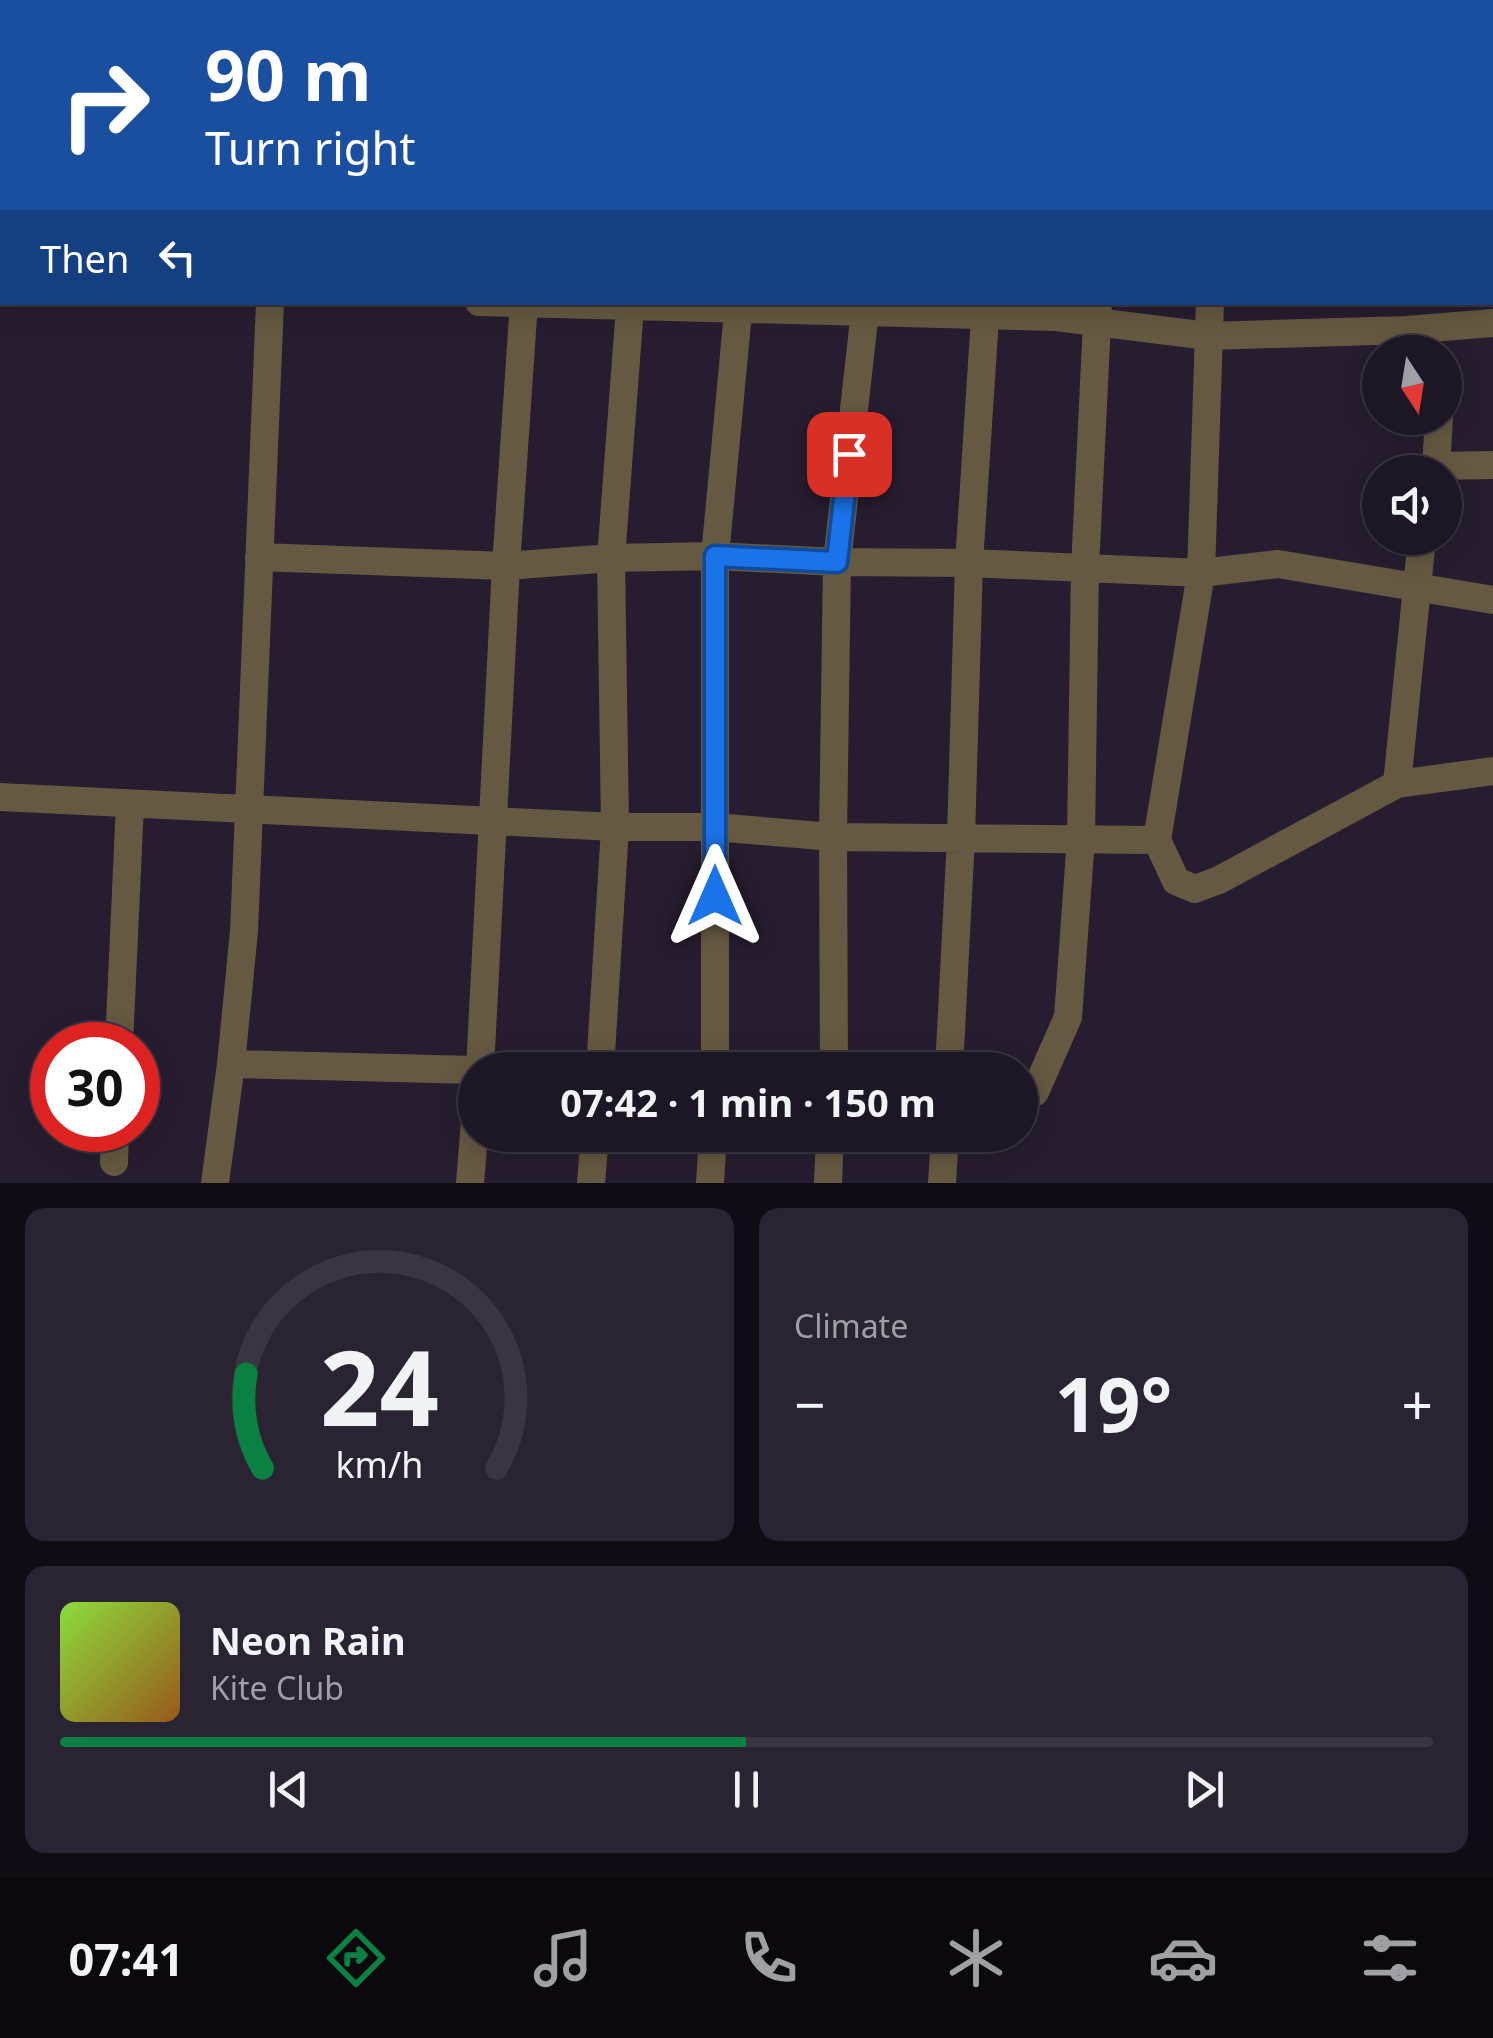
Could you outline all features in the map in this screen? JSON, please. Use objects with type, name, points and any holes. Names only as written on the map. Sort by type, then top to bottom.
[{"type":"street","points":[[215,1183],[244,931],[270,305]]},
{"type":"street","points":[[478,1052],[524,305]]},
{"type":"street","points":[[577,305],[986,309],[1056,317],[1098,312],[1208,336],[1406,330],[1426,335]]},
{"type":"street","points":[[1210,305],[1202,573],[1157,840],[1176,881],[1196,889],[1219,880],[1397,784],[1493,771]]},
{"type":"street","points":[[715,1052],[715,556],[739,306]]},
{"type":"street","points":[[601,1052],[615,827],[611,558],[630,307]]},
{"type":"street","points":[[834,1052],[832,837],[837,562],[866,307]]},
{"type":"street","points":[[950,1052],[969,563],[986,309]]},
{"type":"street","points":[[1038,1085],[1068,1017],[1081,838],[1085,568],[1098,312]]},
{"type":"street","points":[[1458,335],[1493,322]]},
{"type":"street","points":[[1462,468],[1493,466]]},
{"type":"street","points":[[1397,784],[1420,555]]},
{"type":"street","points":[[259,557],[506,566],[715,556],[1202,573],[1278,564],[1493,600]]},
{"type":"street","points":[[0,797],[615,827],[715,827],[832,837],[1157,840]]},
{"type":"street","points":[[120,1022],[130,804]]},
{"type":"street","points":[[231,1064],[458,1070]]},
{"type":"street","points":[[114,1152],[114,1162]]},
{"type":"street","points":[[470,1183],[473,1152]]},
{"type":"street","points":[[591,1183],[594,1152]]},
{"type":"street","points":[[710,1183],[711,1152]]},
{"type":"street","points":[[828,1183],[829,1152]]},
{"type":"street","points":[[942,1183],[944,1152]]},
{"type":"route","points":[[715,896],[715,556],[837,562],[849,454]]}]
